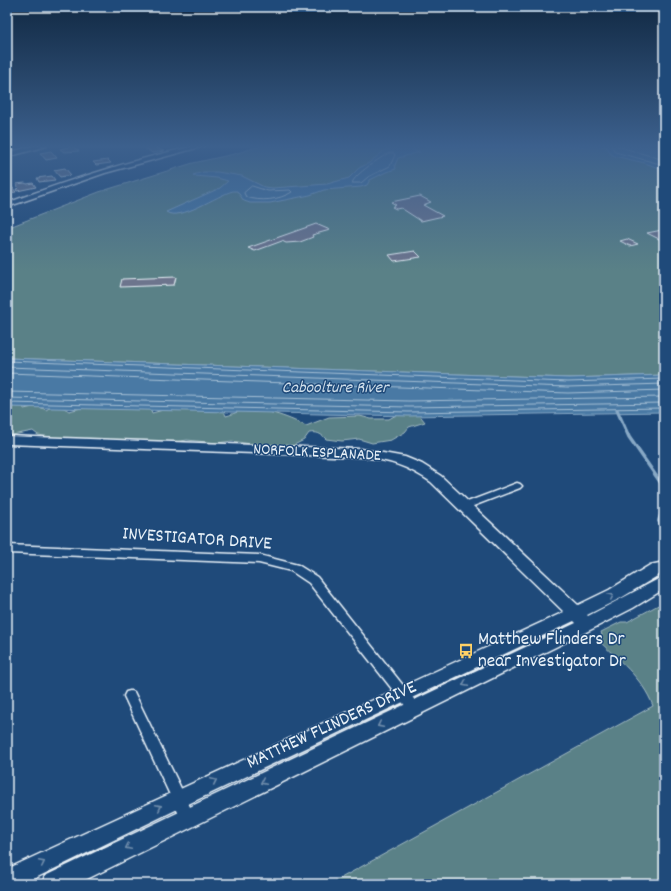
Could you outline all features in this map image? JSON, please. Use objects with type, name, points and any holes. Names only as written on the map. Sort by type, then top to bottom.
[{"type":"street","points":[[7,205],[54,188]]},
{"type":"street","name":"NORFOLK ESPLANADE","points":[[7,440],[362,453],[395,457],[416,466],[436,479],[582,619]]},
{"type":"street","points":[[465,506],[516,486]]},
{"type":"street","name":"INVESTIGATOR DRIVE","points":[[7,549],[259,559],[294,568],[313,580],[415,708]]},
{"type":"street","name":"MATTHEW FLINDERS DRIVE","points":[[7,880],[403,693],[582,619],[627,604],[661,573]]},
{"type":"street","name":"MATTHEW FLINDERS DRIVE","points":[[53,884],[415,708],[582,619]]},
{"type":"street","points":[[130,696],[188,818]]},
{"type":"green space","points":[[113,188],[664,188],[664,375],[569,378],[7,358],[7,228]]},
{"type":"green space","points":[[22,402],[24,409],[38,406],[46,410],[52,407],[58,407],[69,411],[90,406],[149,405],[152,413],[167,409],[223,409],[226,416],[241,411],[258,410],[283,416],[306,426],[329,417],[360,416],[371,419],[389,419],[405,410],[417,412],[425,422],[409,427],[405,432],[391,440],[372,443],[359,439],[342,441],[326,439],[318,433],[309,433],[304,440],[290,447],[269,447],[232,441],[217,443],[187,440],[169,443],[64,439],[38,435],[33,431],[7,436],[7,403]]},
{"type":"green space","points":[[664,602],[664,884],[330,884],[653,706],[649,696],[629,669],[596,638],[602,635],[601,632],[621,622],[627,622]]},
{"type":"water","points":[[220,188],[354,188],[324,190],[310,195],[270,203],[250,203],[244,201],[237,191],[233,191],[180,214],[166,212]]},
{"type":"water","name":"Caboolture River","points":[[7,358],[569,378],[664,375],[664,412],[409,416],[7,407]]},
{"type":"building","points":[[7,188],[12,188],[16,192],[9,193],[11,198],[7,198]]},
{"type":"building","points":[[33,188],[17,191],[16,189]]},
{"type":"building","points":[[420,196],[431,202],[423,205],[443,216],[421,221],[401,208],[396,209],[392,207],[396,205],[391,202]]},
{"type":"building","points":[[316,224],[330,230],[312,235],[313,237],[300,242],[286,243],[282,241],[255,251],[248,248]]},
{"type":"building","points":[[662,230],[664,231],[664,238],[659,239],[647,233]]},
{"type":"building","points":[[627,239],[638,244],[630,246],[620,241]]},
{"type":"building","points":[[415,251],[421,257],[394,261],[389,255]]},
{"type":"building","points":[[176,277],[174,285],[120,287],[122,279]]},
{"type":"waterway","points":[[617,410],[629,437],[663,486]]},
{"type":"waterway","points":[[664,506],[659,521],[664,528]]},
{"type":"place","name":"Matthew Flinders Dr near Investigator Dr","points":[[466,651]]}]
